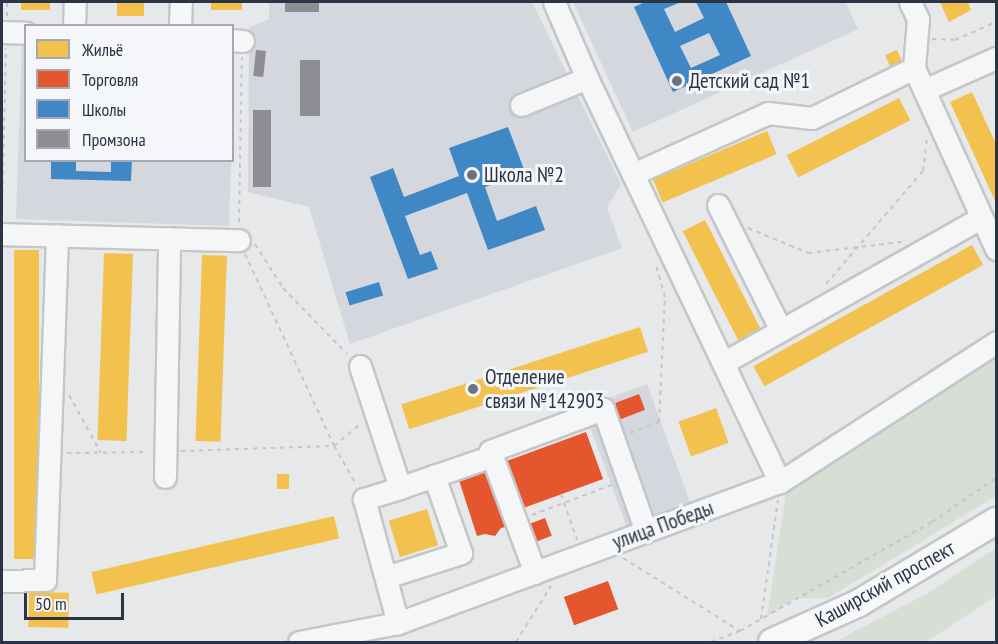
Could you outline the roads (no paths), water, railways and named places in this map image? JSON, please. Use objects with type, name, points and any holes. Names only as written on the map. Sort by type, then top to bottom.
[{"type":"main road","name":"Каширский проспект","points":[[772,642],[860,603],[996,521]]},
{"type":"street","points":[[74,24],[75,2]]},
{"type":"street","points":[[180,24],[181,2]]},
{"type":"street","points":[[554,2],[587,78],[780,482]]},
{"type":"street","points":[[910,2],[918,19],[914,68],[996,249]]},
{"type":"street","points":[[924,90],[996,58]]},
{"type":"street","points":[[633,174],[768,113],[812,118],[914,68]]},
{"type":"street","points":[[521,105],[587,78]]},
{"type":"street","points":[[722,211],[781,330]]},
{"type":"street","points":[[723,363],[980,218]]},
{"type":"street","points":[[2,234],[169,238],[244,235]]},
{"type":"street","points":[[2,581],[45,580],[57,235]]},
{"type":"street","points":[[165,477],[169,238]]},
{"type":"street","name":"улица Победы","points":[[299,642],[398,623],[780,482],[996,342]]},
{"type":"street","points":[[360,366],[400,488]]},
{"type":"street","points":[[534,573],[490,451],[603,409],[646,532]]},
{"type":"street","points":[[398,623],[364,499],[492,456]]},
{"type":"street","points":[[386,578],[461,553],[434,476]]},
{"type":"place","name":"Детский сад №1","points":[[677,81]]},
{"type":"place","name":"Школа №2","points":[[472,175]]},
{"type":"place","name":"Отделение связи №142903","points":[[473,389]]}]
